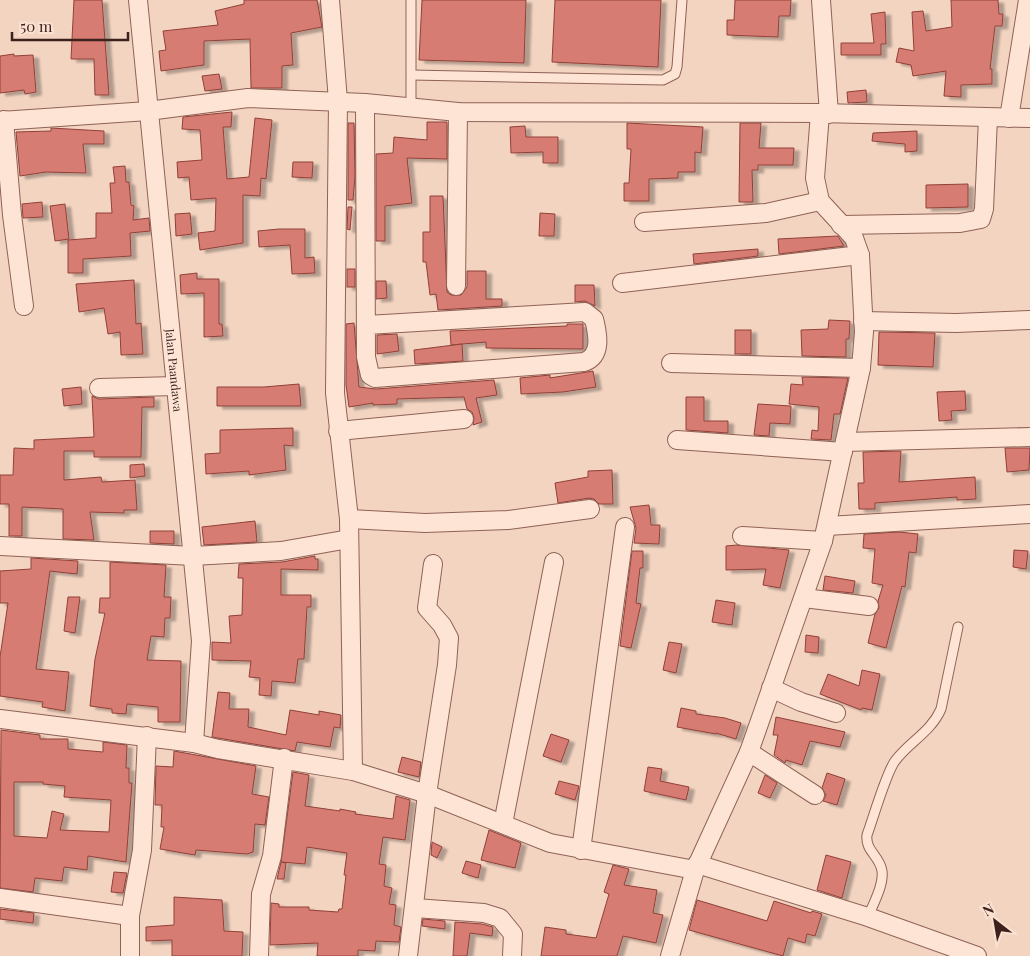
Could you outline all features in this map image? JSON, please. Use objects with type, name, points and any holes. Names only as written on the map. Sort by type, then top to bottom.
[{"type":"street","name":"Jalan Paandawa","points":[[138,0],[200,641],[194,743]]},
{"type":"street","points":[[330,0],[338,102],[335,393],[349,519],[353,770]]},
{"type":"street","points":[[670,956],[696,867],[749,752],[825,534],[861,368],[864,348],[860,256],[854,238],[820,201],[815,178],[825,114],[822,0]]},
{"type":"street","points":[[1008,118],[1028,0]]},
{"type":"street","points":[[24,306],[2,120],[148,111],[248,98],[365,103],[411,109],[458,112],[825,114],[1030,118]]},
{"type":"street","points":[[365,103],[367,367],[370,375],[375,378],[584,362],[594,357],[597,350],[594,319],[585,312],[367,325]]},
{"type":"street","points":[[456,286],[458,112]]},
{"type":"street","points":[[841,225],[960,223],[981,219],[984,209],[988,118]]},
{"type":"street","points":[[644,222],[766,213],[820,201]]},
{"type":"street","points":[[622,283],[860,256]]},
{"type":"street","points":[[863,321],[956,323],[1030,320]]},
{"type":"street","points":[[670,363],[861,368]]},
{"type":"street","points":[[99,388],[176,386]]},
{"type":"street","points":[[338,431],[464,419]]},
{"type":"street","points":[[677,440],[844,447],[1030,437]]},
{"type":"street","points":[[349,519],[425,523],[508,520],[590,509]]},
{"type":"street","points":[[742,536],[825,534],[1030,514]]},
{"type":"street","points":[[581,850],[625,527]]},
{"type":"street","points":[[0,546],[193,556],[281,552],[349,539]]},
{"type":"street","points":[[503,824],[554,562]]},
{"type":"street","points":[[408,956],[427,794],[447,665],[449,638],[442,625],[428,608],[433,564]]},
{"type":"street","points":[[804,598],[868,606]]},
{"type":"street","points":[[771,688],[801,702],[836,713]]},
{"type":"street","points":[[0,719],[147,736],[353,770],[427,794],[550,843],[581,850],[696,867],[868,917],[947,950],[977,956]]},
{"type":"street","points":[[130,956],[130,916],[142,850],[146,795],[147,736]]},
{"type":"street","points":[[749,752],[815,795]]},
{"type":"street","points":[[259,956],[261,894],[272,856],[284,758]]},
{"type":"street","points":[[0,898],[130,916]]},
{"type":"street","points":[[415,908],[484,913],[500,918],[513,934],[512,956]]},
{"type":"lane","points":[[411,0],[411,109]]},
{"type":"lane","points":[[412,75],[663,80],[675,74],[677,67],[682,0]]},
{"type":"lane","points":[[868,917],[882,878],[882,869],[866,842],[867,835],[893,763],[920,739],[938,718],[958,627]]},
{"type":"building","points":[[74,0],[102,0],[109,95],[95,95],[94,59],[71,59]]},
{"type":"building","points":[[244,0],[317,0],[322,27],[291,33],[293,65],[282,66],[282,88],[251,88],[250,39],[204,41],[204,65],[161,71],[159,51],[166,50],[163,31],[218,25],[215,11],[244,4]]},
{"type":"building","points":[[422,0],[526,0],[524,63],[419,60]]},
{"type":"building","points":[[555,0],[661,0],[658,67],[552,62]]},
{"type":"building","points":[[735,0],[791,0],[790,16],[779,16],[778,37],[727,35],[727,20],[734,20]]},
{"type":"building","points":[[951,0],[998,0],[999,14],[1003,14],[1002,26],[995,26],[990,69],[992,69],[992,84],[961,85],[961,97],[944,96],[946,71],[913,76],[911,65],[896,62],[899,48],[914,51],[912,12],[923,11],[926,31],[952,27]]},
{"type":"building","points":[[885,12],[886,44],[881,44],[881,55],[841,55],[841,43],[874,43],[871,14]]},
{"type":"building","points":[[14,54],[14,56],[33,55],[36,92],[25,94],[24,90],[0,93],[0,56]]},
{"type":"building","points":[[219,74],[222,89],[205,91],[202,76]]},
{"type":"building","points":[[866,90],[867,102],[848,103],[847,92]]},
{"type":"building","points":[[232,112],[231,127],[223,127],[227,179],[249,177],[255,118],[272,120],[266,179],[261,178],[260,196],[243,195],[243,243],[200,250],[198,233],[215,231],[216,198],[191,200],[189,177],[178,178],[177,162],[202,160],[200,130],[182,129],[183,117]]},
{"type":"building","points":[[427,122],[447,122],[447,159],[407,158],[412,203],[385,206],[385,241],[376,241],[376,154],[393,153],[394,137],[427,140]]},
{"type":"building","points":[[348,123],[354,123],[355,176],[353,200],[348,200]]},
{"type":"building","points":[[627,123],[703,127],[701,153],[695,152],[695,172],[678,172],[678,178],[649,179],[649,201],[624,201],[624,183],[629,183],[631,149],[627,149]]},
{"type":"building","points":[[740,123],[761,123],[759,148],[794,148],[793,165],[758,165],[758,170],[752,170],[753,202],[739,202]]},
{"type":"building","points":[[525,126],[526,137],[558,137],[558,163],[543,163],[543,152],[511,153],[510,127]]},
{"type":"building","points":[[51,128],[104,131],[104,144],[83,144],[86,173],[46,172],[20,176],[16,132],[51,131]]},
{"type":"building","points":[[917,131],[917,151],[905,152],[905,144],[872,141],[873,133]]},
{"type":"building","points":[[293,162],[313,162],[312,178],[292,177]]},
{"type":"building","points":[[125,166],[126,182],[129,182],[131,205],[134,206],[133,220],[149,218],[150,231],[130,233],[131,256],[83,259],[83,273],[68,273],[68,240],[96,238],[96,213],[112,213],[110,183],[115,183],[113,167]]},
{"type":"building","points":[[968,184],[968,207],[926,208],[926,185]]},
{"type":"building","points":[[430,196],[443,196],[447,292],[451,295],[461,295],[467,287],[467,271],[486,271],[486,299],[502,299],[502,306],[438,310],[436,294],[430,295],[426,262],[423,262],[423,232],[430,232]]},
{"type":"building","points":[[42,202],[43,217],[23,218],[22,204]]},
{"type":"building","points":[[65,204],[69,239],[55,241],[50,206]]},
{"type":"building","points":[[348,207],[352,207],[350,230],[347,229]]},
{"type":"building","points":[[190,213],[192,234],[176,236],[175,214]]},
{"type":"building","points":[[540,213],[555,214],[554,236],[539,236]]},
{"type":"building","points":[[305,229],[305,258],[314,257],[315,273],[292,274],[290,245],[259,247],[258,231]]},
{"type":"building","points":[[838,236],[844,246],[779,254],[778,239]]},
{"type":"building","points":[[758,249],[758,256],[694,264],[693,254]]},
{"type":"building","points":[[347,269],[355,269],[355,287],[347,287]]},
{"type":"building","points":[[197,273],[197,279],[219,279],[219,324],[222,324],[223,336],[204,337],[204,293],[181,294],[180,275]]},
{"type":"building","points":[[134,280],[136,324],[141,323],[143,354],[121,355],[120,332],[108,334],[104,308],[79,312],[76,284]]},
{"type":"building","points":[[376,281],[386,281],[387,298],[376,299]]},
{"type":"building","points":[[575,285],[594,285],[595,306],[585,301],[575,302]]},
{"type":"building","points":[[829,320],[850,321],[849,339],[846,339],[846,357],[802,356],[801,330],[828,329]]},
{"type":"building","points":[[354,323],[359,387],[376,389],[494,380],[497,395],[476,398],[482,422],[473,425],[474,418],[472,412],[467,409],[464,397],[397,399],[397,404],[373,405],[373,403],[349,407],[346,385],[346,324]]},
{"type":"building","points":[[567,324],[583,324],[583,349],[486,348],[486,342],[451,345],[450,331],[567,326]]},
{"type":"building","points":[[735,330],[751,330],[751,354],[735,354]]},
{"type":"building","points":[[879,332],[935,333],[933,367],[878,365]]},
{"type":"building","points":[[397,334],[399,351],[377,354],[377,335]]},
{"type":"building","points":[[462,344],[463,361],[415,364],[414,350]]},
{"type":"building","points":[[593,371],[596,387],[563,392],[521,394],[520,378],[550,375],[550,378]]},
{"type":"building","points":[[802,377],[848,378],[840,414],[834,414],[831,440],[811,439],[812,430],[818,431],[819,407],[789,404],[791,384],[803,385]]},
{"type":"building","points":[[299,384],[301,406],[217,406],[217,387],[264,387]]},
{"type":"building","points":[[81,387],[82,404],[64,406],[62,389]]},
{"type":"building","points":[[965,391],[966,410],[951,411],[952,420],[939,421],[937,392]]},
{"type":"building","points":[[92,396],[99,399],[154,397],[154,407],[142,407],[141,457],[94,457],[94,451],[64,451],[64,480],[101,477],[102,482],[135,480],[137,510],[124,510],[124,513],[90,512],[94,540],[63,539],[63,509],[22,507],[22,536],[9,536],[9,504],[0,504],[0,475],[13,475],[14,448],[34,449],[34,440],[94,437]]},
{"type":"building","points":[[686,397],[704,397],[704,421],[728,421],[728,433],[686,430]]},
{"type":"building","points":[[758,404],[791,406],[790,424],[770,423],[769,436],[754,435]]},
{"type":"building","points":[[293,428],[293,446],[284,445],[286,470],[249,475],[249,471],[206,474],[205,454],[220,453],[220,430]]},
{"type":"building","points":[[1005,448],[1030,448],[1029,470],[1007,472]]},
{"type":"building","points":[[901,451],[899,482],[975,477],[976,499],[957,500],[957,497],[875,503],[875,509],[859,509],[858,483],[864,483],[863,452]]},
{"type":"building","points":[[144,464],[145,476],[130,478],[130,465]]},
{"type":"building","points":[[612,470],[613,504],[599,504],[594,499],[589,498],[558,503],[555,483],[588,477],[588,471]]},
{"type":"building","points":[[649,505],[651,525],[660,525],[659,544],[634,543],[636,528],[630,507]]},
{"type":"building","points":[[255,521],[257,542],[204,545],[202,527]]},
{"type":"building","points":[[150,531],[174,531],[174,544],[150,543]]},
{"type":"building","points":[[899,532],[918,534],[916,553],[909,552],[905,587],[902,586],[886,648],[868,643],[875,614],[879,608],[878,601],[883,585],[872,583],[875,549],[863,548],[864,534]]},
{"type":"building","points":[[737,545],[789,550],[780,588],[763,585],[766,569],[726,570],[726,546]]},
{"type":"building","points":[[1014,550],[1028,551],[1026,569],[1013,567]]},
{"type":"building","points":[[632,551],[643,551],[643,568],[640,568],[636,603],[641,604],[631,648],[620,646]]},
{"type":"building","points":[[315,556],[315,559],[318,559],[318,570],[281,569],[281,595],[311,595],[311,607],[307,607],[304,659],[298,659],[295,683],[272,681],[271,696],[259,695],[260,678],[249,677],[251,661],[212,660],[212,642],[231,643],[229,616],[242,615],[243,578],[238,578],[239,564],[282,562]]},
{"type":"building","points":[[31,558],[78,561],[77,574],[50,571],[36,669],[69,672],[65,711],[42,707],[43,702],[0,696],[0,657],[8,603],[0,603],[0,571],[31,569]]},
{"type":"building","points":[[110,562],[166,565],[164,597],[171,597],[170,618],[165,618],[164,637],[151,636],[147,660],[181,661],[180,722],[158,722],[158,707],[127,704],[126,714],[112,713],[112,709],[90,706],[95,659],[105,613],[99,613],[100,598],[110,598]]},
{"type":"building","points":[[825,576],[855,581],[853,593],[823,590]]},
{"type":"building","points":[[68,597],[80,597],[75,633],[64,631]]},
{"type":"building","points":[[716,600],[735,603],[732,625],[712,622]]},
{"type":"building","points":[[806,635],[819,637],[818,653],[805,652]]},
{"type":"building","points":[[669,642],[682,644],[676,673],[663,670]]},
{"type":"building","points":[[862,670],[880,674],[872,710],[862,708],[861,710],[820,694],[828,674],[859,686]]},
{"type":"building","points":[[218,692],[230,693],[229,709],[249,709],[248,727],[286,735],[290,710],[319,715],[319,711],[341,715],[340,728],[334,727],[330,747],[297,742],[295,751],[212,737]]},
{"type":"building","points":[[681,708],[696,711],[696,714],[725,718],[741,723],[736,739],[716,733],[677,727]]},
{"type":"building","points":[[776,717],[845,732],[840,747],[810,741],[802,765],[786,760],[785,763],[774,755],[778,735],[773,735]]},
{"type":"building","points":[[1,730],[40,735],[40,739],[68,739],[68,749],[103,752],[103,742],[127,745],[126,768],[129,768],[129,783],[132,783],[126,862],[88,856],[87,870],[64,867],[62,881],[35,878],[33,892],[0,888]],"holes":[[[14,782],[43,782],[43,784],[65,786],[64,797],[111,800],[109,832],[60,830],[64,814],[52,811],[47,838],[14,836]]]},
{"type":"building","points":[[551,734],[569,740],[561,762],[543,756]]},
{"type":"building","points":[[174,751],[256,766],[252,794],[269,797],[265,825],[255,824],[253,852],[247,854],[196,850],[195,855],[160,849],[164,827],[161,827],[162,805],[155,805],[156,766],[173,767]]},
{"type":"building","points":[[402,757],[421,762],[419,777],[398,772]]},
{"type":"building","points":[[648,767],[662,769],[660,781],[689,787],[686,800],[644,791]]},
{"type":"building","points":[[293,772],[309,775],[305,806],[340,811],[340,809],[356,812],[355,814],[393,819],[396,796],[410,800],[405,840],[383,837],[379,864],[386,865],[384,886],[392,888],[389,904],[396,905],[394,925],[401,927],[399,942],[376,941],[375,951],[358,950],[358,956],[317,956],[318,943],[270,945],[271,903],[279,904],[279,907],[309,907],[309,910],[338,912],[339,909],[342,909],[347,853],[307,847],[305,864],[281,862]]},
{"type":"building","points":[[827,773],[845,779],[837,805],[823,801],[826,795],[822,788]]},
{"type":"building","points":[[765,775],[777,783],[770,798],[758,793]]},
{"type":"building","points":[[559,781],[579,786],[575,800],[555,794]]},
{"type":"building","points":[[489,830],[521,843],[515,868],[481,860]]},
{"type":"building","points":[[432,842],[442,847],[437,858],[431,855]]},
{"type":"building","points":[[826,855],[851,862],[842,898],[817,890]]},
{"type":"building","points":[[466,861],[481,865],[478,878],[462,873]]},
{"type":"building","points":[[281,862],[286,863],[284,879],[277,879]]},
{"type":"building","points":[[613,865],[629,869],[624,885],[657,890],[653,913],[663,915],[656,943],[623,936],[617,956],[541,956],[545,927],[566,930],[566,934],[596,938],[609,894],[604,892]]},
{"type":"building","points":[[114,872],[127,873],[123,893],[111,892]]},
{"type":"building","points":[[174,897],[222,900],[224,931],[243,932],[242,956],[172,956],[172,940],[146,941],[146,927],[174,925]]},
{"type":"building","points":[[697,900],[767,921],[774,901],[811,913],[812,911],[822,914],[815,936],[807,934],[805,943],[788,938],[783,956],[689,930]]},
{"type":"building","points":[[0,909],[34,913],[33,923],[0,919]]},
{"type":"building","points":[[423,919],[445,921],[445,929],[422,926]]},
{"type":"building","points":[[455,922],[482,924],[493,927],[492,936],[470,933],[467,956],[453,956]]}]
